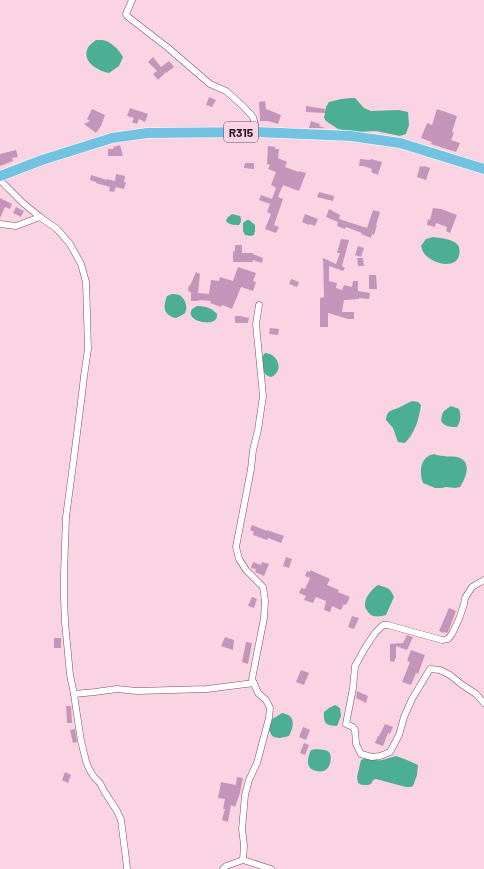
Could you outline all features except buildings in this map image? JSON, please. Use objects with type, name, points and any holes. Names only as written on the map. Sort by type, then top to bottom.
[{"type":"main road","name":"R315","points":[[0,176],[42,160],[112,138],[147,133],[257,132],[351,136],[400,143],[484,169]]},
{"type":"street","points":[[132,0],[126,14],[127,16],[167,47],[210,84],[226,91],[243,106],[253,117],[257,132]]},
{"type":"street","points":[[0,180],[23,204],[57,229],[70,244],[81,264],[86,282],[88,349],[66,517],[64,598],[70,675],[81,740],[86,761],[94,777],[100,783],[121,820],[127,869]]},
{"type":"street","points":[[0,224],[16,226],[40,217]]},
{"type":"street","points":[[243,860],[244,845],[242,829],[245,795],[249,780],[257,763],[269,718],[270,708],[266,700],[258,693],[252,679],[264,618],[265,601],[263,587],[246,570],[239,558],[236,547],[263,396],[256,324],[259,305]]},
{"type":"street","points":[[484,580],[472,587],[465,598],[459,619],[452,634],[448,638],[442,640],[388,625],[383,625],[375,633],[355,666],[353,688],[346,724],[353,727],[355,730],[356,744],[361,754],[372,757],[390,752],[399,735],[404,717],[412,699],[430,669],[440,670],[450,675],[476,694],[484,703]]},
{"type":"street","points":[[74,694],[117,689],[137,691],[201,690],[254,683]]},
{"type":"street","points":[[223,869],[226,866],[243,860],[271,869]]},
{"type":"shaded area","points":[[96,40],[102,40],[112,44],[123,57],[119,66],[109,73],[93,66],[87,59],[86,55],[88,49]]},
{"type":"shaded area","points":[[355,98],[364,108],[371,111],[399,110],[408,112],[409,125],[406,134],[400,136],[376,131],[357,132],[338,129],[326,121],[324,118],[326,107],[329,102]]},
{"type":"shaded area","points":[[232,214],[240,216],[241,221],[239,225],[233,225],[226,221]]},
{"type":"shaded area","points":[[247,220],[255,225],[254,235],[245,235],[243,231],[243,223]]},
{"type":"shaded area","points":[[433,237],[449,240],[457,244],[460,252],[454,263],[438,263],[425,254],[421,246],[426,239]]},
{"type":"shaded area","points":[[172,294],[181,296],[186,305],[185,313],[176,318],[166,313],[165,310],[167,296]]},
{"type":"shaded area","points":[[197,306],[206,307],[213,310],[217,314],[216,319],[213,322],[206,322],[198,321],[192,317],[192,309]]},
{"type":"shaded area","points":[[265,353],[272,355],[277,360],[279,367],[277,373],[271,377],[264,373],[261,365],[260,360]]},
{"type":"shaded area","points":[[412,401],[418,402],[421,405],[418,421],[405,443],[398,442],[393,428],[386,420],[387,414],[390,411]]},
{"type":"shaded area","points":[[451,406],[459,409],[460,418],[457,427],[446,426],[441,421],[443,412]]},
{"type":"shaded area","points":[[434,454],[457,457],[465,462],[467,466],[466,475],[460,487],[435,488],[423,483],[421,469],[423,461]]},
{"type":"shaded area","points":[[378,585],[386,587],[390,590],[394,597],[386,615],[372,616],[366,609],[365,602],[370,592]]},
{"type":"shaded area","points":[[335,705],[340,708],[341,716],[337,726],[326,723],[324,719],[324,712]]},
{"type":"shaded area","points":[[282,713],[290,716],[293,725],[289,736],[276,738],[272,736],[269,730],[271,720]]},
{"type":"shaded area","points":[[311,750],[326,750],[330,754],[330,763],[325,770],[315,771],[310,768],[308,764],[308,758]]},
{"type":"shaded area","points":[[396,756],[418,765],[417,775],[413,786],[406,787],[376,779],[368,785],[358,783],[357,777],[361,760],[366,758],[384,760]]}]
